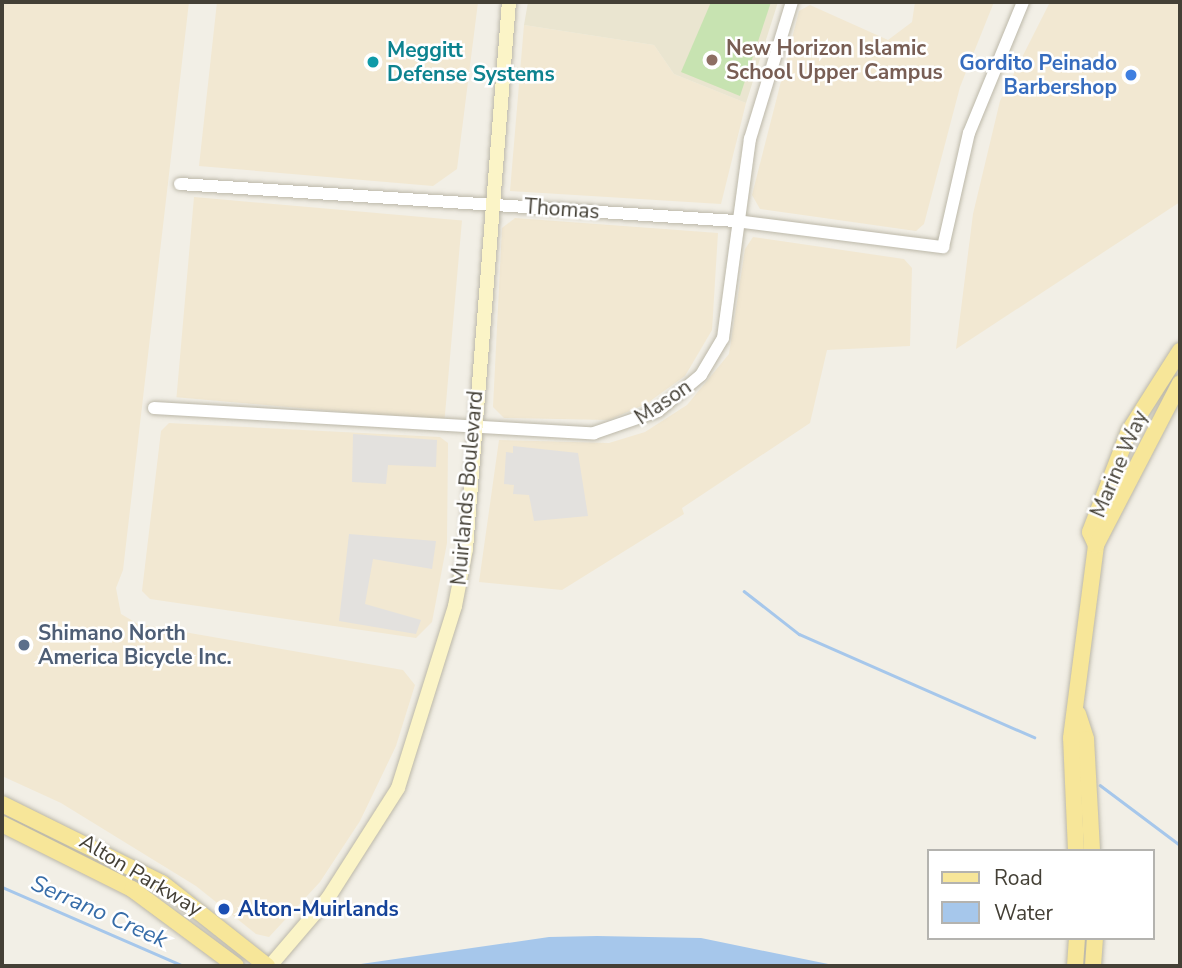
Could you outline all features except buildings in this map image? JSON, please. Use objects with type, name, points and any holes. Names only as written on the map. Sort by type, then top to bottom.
[{"type":"main road","name":"Muirlands Boulevard","points":[[268,966],[375,829],[412,751],[455,606],[475,426],[489,204],[509,2]]},
{"type":"main road","name":"Marine Way","points":[[1096,545],[1090,531],[1129,431],[1180,351]]},
{"type":"main road","name":"Marine Way","points":[[1076,849],[1071,738],[1078,714],[1082,614],[1096,545],[1180,383]]},
{"type":"main road","name":"Marine Way","points":[[1078,714],[1086,739],[1091,849]]},
{"type":"main road","name":"Alton Parkway","points":[[2,804],[162,883],[268,966]]},
{"type":"main road","name":"Alton Parkway","points":[[2,824],[113,878],[204,940],[236,966]]},
{"type":"main road","points":[[204,940],[219,966]]},
{"type":"main road","points":[[1075,966],[1077,940]]},
{"type":"main road","points":[[1093,966],[1094,940]]},
{"type":"street","name":"Mason","points":[[154,408],[475,426],[618,429],[682,394],[723,338],[736,221],[750,139],[792,2]]},
{"type":"street","name":"Thomas","points":[[180,184],[736,221],[943,247],[969,134],[1023,2]]},
{"type":"shaded area","points":[[2,2],[189,2],[123,570],[116,588],[121,614],[138,624],[403,670],[415,685],[396,746],[360,821],[320,882],[269,937],[256,934],[196,886],[61,803],[2,776]]},
{"type":"shaded area","points":[[217,2],[478,2],[457,169],[433,186],[199,166]]},
{"type":"shaded area","name":"New Horizon Islamic School Upper Campus","points":[[528,2],[778,2],[746,103],[674,74],[654,45],[524,25]]},
{"type":"shaded area","points":[[915,2],[994,2],[960,87],[924,224],[916,231],[760,209],[752,195],[799,11],[810,5],[888,40],[912,22]]},
{"type":"shaded area","points":[[1050,2],[1180,2],[1180,202],[956,349],[973,214],[1000,101]]},
{"type":"shaded area","points":[[524,25],[654,45],[674,74],[746,103],[721,204],[510,191]]},
{"type":"shaded area","points":[[194,197],[462,220],[444,421],[176,397]]},
{"type":"shaded area","points":[[515,218],[718,233],[712,330],[685,376],[646,404],[609,420],[504,418],[493,407],[502,228]]},
{"type":"shaded area","points":[[753,237],[904,259],[912,268],[910,346],[827,350],[810,423],[682,508],[684,514],[562,590],[479,582],[499,440],[609,443],[645,432],[687,405],[729,354],[745,249]]},
{"type":"shaded area","points":[[169,423],[440,437],[448,443],[447,543],[432,622],[416,638],[150,599],[142,591],[161,431]]},
{"type":"shaded area","points":[[353,434],[437,440],[436,467],[388,465],[386,484],[352,482]]},
{"type":"shaded area","points":[[513,446],[578,453],[588,516],[534,521],[529,495],[513,494],[514,485],[504,484],[506,452],[513,453]]},
{"type":"shaded area","points":[[349,534],[436,541],[432,569],[373,559],[365,604],[421,620],[416,634],[339,621]]},
{"type":"green space","points":[[711,2],[771,2],[740,96],[681,72]]},
{"type":"water","points":[[549,937],[701,938],[838,966],[347,966]]},
{"type":"waterway","points":[[744,591],[799,634],[1034,737]]},
{"type":"waterway","points":[[1100,785],[1180,845]]},
{"type":"waterway","name":"Serrano Creek","points":[[2,887],[184,966]]},
{"type":"place","name":"New Horizon Islamic School Upper Campus","points":[[712,60]]},
{"type":"place","name":"Meggitt Defense Systems","points":[[373,62]]},
{"type":"place","name":"Gordito Peinado Barbershop","points":[[1131,75]]},
{"type":"place","name":"Shimano North America Bicycle Inc.","points":[[24,645]]},
{"type":"place","name":"Alton-Muirlands","points":[[224,909]]}]
